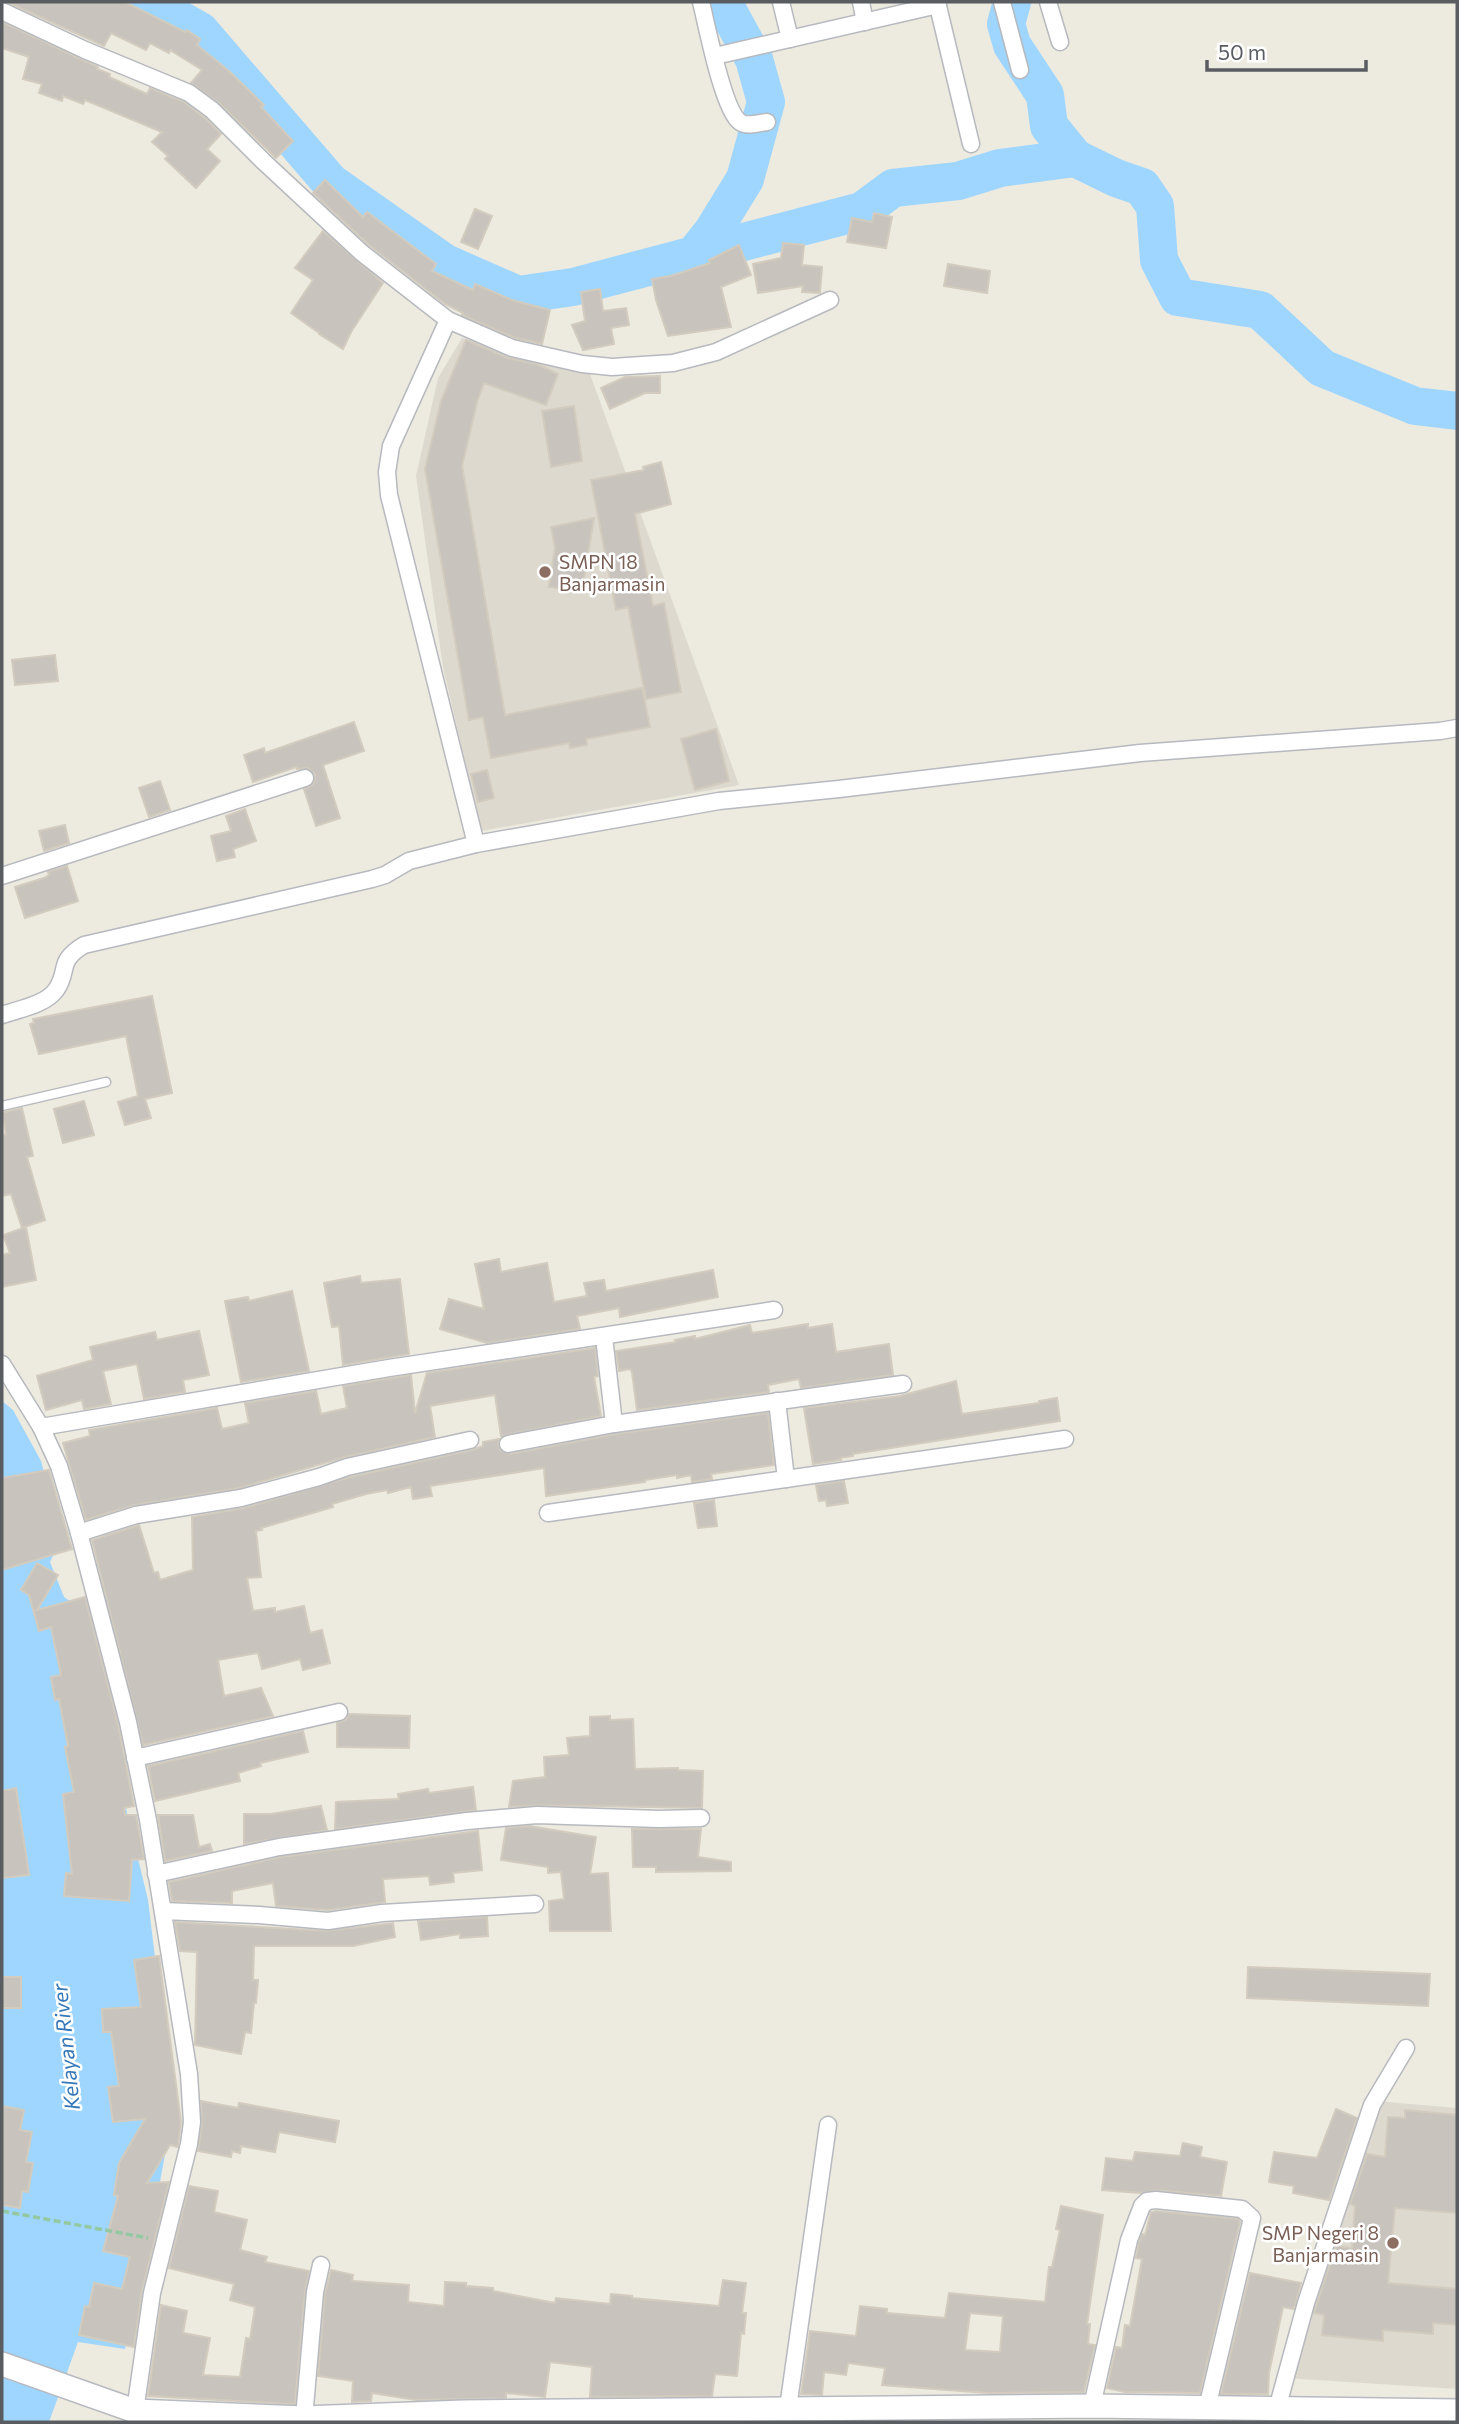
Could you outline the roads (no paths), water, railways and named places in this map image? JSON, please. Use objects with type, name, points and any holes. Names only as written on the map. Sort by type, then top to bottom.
[{"type":"street","points":[[701,2],[728,106],[738,122],[746,125],[767,122]]},
{"type":"street","points":[[781,2],[790,39]]},
{"type":"street","points":[[861,2],[865,22]]},
{"type":"street","points":[[1002,2],[1020,71]]},
{"type":"street","points":[[1048,2],[1060,41]]},
{"type":"street","points":[[715,56],[938,3],[971,144]]},
{"type":"street","points":[[2,11],[85,50],[189,93],[212,110],[263,162],[362,253],[448,320],[512,348],[546,357],[602,366],[673,363],[716,352],[830,300]]},
{"type":"street","points":[[448,320],[391,446],[387,472],[388,495],[476,844]]},
{"type":"street","points":[[2,1015],[48,997],[56,989],[64,963],[84,945],[372,879],[409,861],[476,844],[719,801],[1140,753],[1457,728]]},
{"type":"street","points":[[2,876],[305,778]]},
{"type":"street","points":[[41,1427],[389,1368],[774,1310]]},
{"type":"street","points":[[604,1337],[614,1424]]},
{"type":"street","points":[[2,1364],[41,1427],[59,1466],[79,1533],[124,1708],[148,1820],[189,2074],[192,2122],[189,2144],[157,2239],[152,2293],[132,2416]]},
{"type":"street","points":[[508,1444],[614,1424],[903,1384]]},
{"type":"street","points":[[778,1401],[786,1479]]},
{"type":"street","points":[[548,1513],[1065,1438]]},
{"type":"street","points":[[79,1533],[135,1515],[241,1498],[347,1467],[470,1440]]},
{"type":"street","points":[[135,1758],[339,1712]]},
{"type":"street","points":[[156,1874],[279,1847],[467,1821],[537,1815],[701,1818]]},
{"type":"street","points":[[163,1912],[260,1915],[328,1921],[382,1913],[535,1904]]},
{"type":"street","points":[[1263,2413],[1306,2303],[1372,2105],[1406,2048]]},
{"type":"street","points":[[788,2409],[828,2125]]},
{"type":"street","points":[[1092,2406],[1132,2228],[1142,2206],[1147,2201],[1156,2200],[1242,2209],[1252,2218],[1207,2408]]},
{"type":"street","points":[[304,2418],[313,2311],[321,2265]]},
{"type":"street","points":[[2,2364],[112,2403],[132,2416],[464,2417],[788,2409],[1092,2406],[1412,2416],[1457,2411]]},
{"type":"lane","points":[[2,1106],[106,1082]]},
{"type":"water","name":"Kelayan River","points":[[2,1401],[13,1410],[41,1461],[61,1538],[50,1562],[64,1597],[77,1606],[148,1900],[161,2007],[168,2138],[142,2280],[125,2349],[78,2342],[49,2422],[2,2422]]},
{"type":"waterway","points":[[149,2],[200,31],[330,182],[445,263],[518,295],[573,287],[694,255],[713,231],[745,179],[766,102],[754,59],[723,2]]},
{"type":"waterway","points":[[1012,2],[1006,24],[1012,45],[1045,95],[1049,126],[1075,158]]},
{"type":"waterway","points":[[694,255],[862,211],[893,188],[958,181],[1000,168],[1075,158],[1142,187],[1155,206],[1159,260],[1178,297],[1260,310],[1322,368],[1415,406],[1457,411]]},
{"type":"place","name":"SMPN 18 Banjarmasin","points":[[545,572]]},
{"type":"place","name":"SMP Negeri 8 Banjarmasin","points":[[1393,2243]]}]
